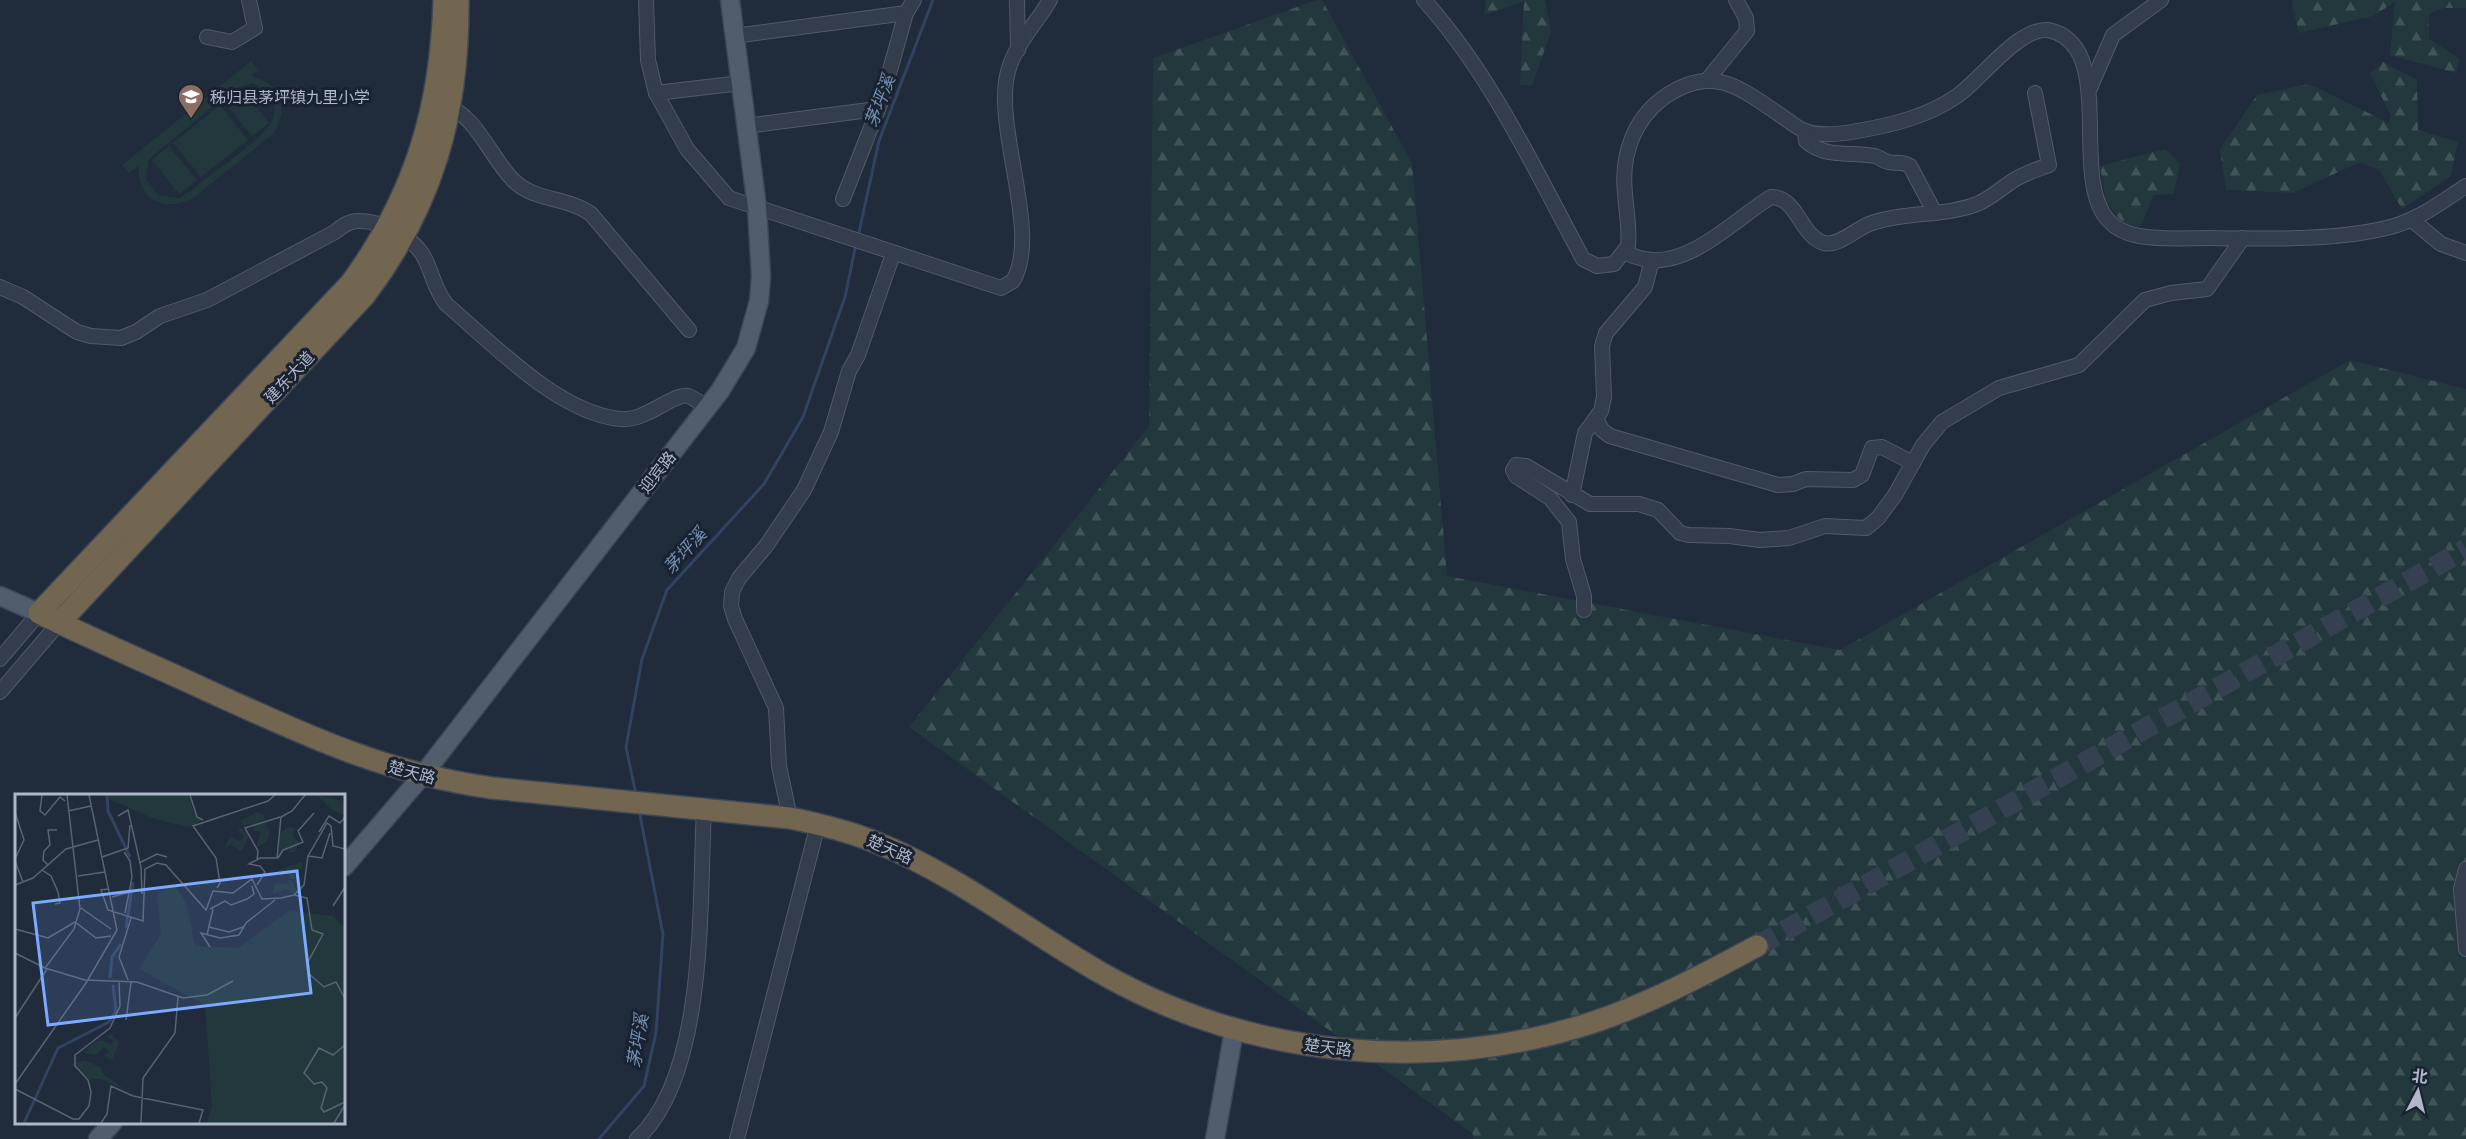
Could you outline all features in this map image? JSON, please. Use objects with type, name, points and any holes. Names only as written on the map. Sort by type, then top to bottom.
[{"type":"highway","name":"建东大道","points":[[442,103],[444,0]]},
{"type":"highway","name":"建东大道","points":[[39,613],[351,283],[396,233],[425,194],[442,103],[458,40],[458,0]]},
{"type":"highway","name":"建东大道","points":[[59,623],[365,296],[396,233]]},
{"type":"highway","name":"楚天路","points":[[39,613],[325,744],[422,776],[492,788],[790,818],[876,842],[916,860],[1105,975],[1146,996],[1234,1030],[1279,1041],[1367,1052],[1445,1051],[1503,1044],[1591,1022],[1635,1006],[1757,946]]},
{"type":"main road","name":"迎宾路","points":[[345,866],[422,776],[708,407],[734,370],[754,325],[761,277],[757,207],[730,0]]},
{"type":"main road","name":"楚天路","points":[[0,596],[39,613]]},
{"type":"main road","points":[[1215,1139],[1234,1030]]},
{"type":"main road","points":[[98,1139],[111,1124]]},
{"type":"street","points":[[207,37],[232,42],[255,28],[249,0]]},
{"type":"street","points":[[646,0],[648,60],[656,93],[687,149],[729,198],[997,288],[1006,287],[1013,281],[1022,260],[1023,244],[1005,93],[1007,74],[1018,50],[1050,0]]},
{"type":"street","points":[[843,199],[878,109],[906,13],[914,0]]},
{"type":"street","points":[[1017,0],[1018,50]]},
{"type":"street","points":[[1424,0],[1477,67],[1583,259],[1589,264],[1605,266],[1614,264],[1624,253],[1629,238],[1624,175],[1635,131],[1648,112],[1665,97],[1685,86],[1708,79],[1735,85],[1805,131],[1821,134],[1854,132],[1931,111],[1973,84],[2026,34],[2042,29],[2059,34],[2071,45],[2083,64],[2090,90],[2093,187],[2100,208],[2113,225],[2142,237],[2243,238],[2361,232],[2412,219],[2466,186]]},
{"type":"street","points":[[1708,79],[1748,31],[1746,18],[1736,0]]},
{"type":"street","points":[[2090,90],[2113,35],[2161,0]]},
{"type":"street","points":[[734,36],[906,13]]},
{"type":"street","points":[[656,93],[741,83]]},
{"type":"street","points":[[1624,253],[1652,260],[1667,259],[1692,249],[1733,227],[1771,197],[1786,201],[1816,239],[1825,244],[1836,242],[1869,224],[1887,219],[1955,210],[1983,201],[2012,181],[2049,165],[2035,93]]},
{"type":"street","points":[[442,103],[475,129],[512,179],[521,186],[580,207],[591,214],[689,330]]},
{"type":"street","points":[[746,126],[878,109]]},
{"type":"street","points":[[1805,131],[1806,141],[1813,148],[1831,154],[1874,156],[1886,161],[1903,162],[1910,166],[1935,213]]},
{"type":"street","points":[[2412,219],[2441,244],[2466,253]]},
{"type":"street","points":[[0,287],[23,297],[77,332],[91,336],[121,338],[136,332],[160,316],[207,300],[335,232],[344,224],[358,220],[396,233],[412,242],[424,256],[435,289],[446,304],[548,390],[600,415],[621,420],[639,418],[653,412],[677,396],[686,395],[708,407]]},
{"type":"street","points":[[1584,610],[1584,596],[1573,559],[1569,522],[1550,498],[1516,476],[1514,467],[1519,464],[1590,504],[1619,503],[1648,506],[1665,516],[1680,534],[1760,540],[1789,538],[1825,526],[1866,528],[1878,518],[1895,495],[1931,432],[1942,422],[1999,388],[2079,365],[2145,300],[2171,293],[2207,289],[2243,238]]},
{"type":"street","points":[[790,818],[778,766],[776,708],[735,620],[731,606],[732,592],[739,578],[766,546],[804,490],[831,432],[849,370],[858,355],[887,252]]},
{"type":"street","points":[[1572,495],[1585,433],[1597,420],[1604,397],[1602,346],[1606,333],[1645,287],[1652,260]]},
{"type":"street","points":[[1597,420],[1602,430],[1610,436],[1778,485],[1793,484],[1806,479],[1854,480],[1862,475],[1872,448],[1882,447],[1913,463]]},
{"type":"street","name":"建东大道","points":[[0,659],[39,613]]},
{"type":"street","name":"建东大道","points":[[0,693],[59,623]]},
{"type":"street","points":[[637,1139],[657,1118],[690,1029],[695,993],[704,808]]},
{"type":"street","points":[[737,1139],[818,824]]},
{"type":"street","points":[[2466,868],[2462,888],[2466,949]]},
{"type":"green space","points":[[1322,0],[1412,163],[1447,576],[1840,650],[2350,360],[2466,389],[2466,1139],[1473,1139],[1473,1134],[909,727],[1149,426],[1153,58]]},
{"type":"green space","points":[[1486,0],[1545,0],[1551,32],[1532,86],[1520,85],[1524,1],[1484,15]]},
{"type":"green space","points":[[2293,0],[2466,0],[2466,8],[2444,8],[2429,14],[2429,39],[2460,59],[2456,73],[2390,55],[2395,2],[2373,16],[2299,33],[2292,5]]},
{"type":"green space","points":[[251,61],[258,70],[251,76],[270,85],[280,99],[281,117],[272,135],[193,198],[172,204],[155,201],[143,188],[139,166],[129,173],[122,165]],"holes":[[[252,83],[268,94],[274,104],[274,116],[266,130],[189,192],[179,198],[158,195],[146,179],[149,159],[234,89]]]},
{"type":"green space","points":[[2383,62],[2417,80],[2418,130],[2458,142],[2451,176],[2402,209],[2379,170],[2360,162],[2293,193],[2226,190],[2220,149],[2257,95],[2309,84],[2389,123],[2391,116],[2370,73]]},
{"type":"green space","points":[[242,88],[269,123],[252,136],[224,102]]},
{"type":"green space","points":[[220,105],[248,140],[201,177],[173,143]]},
{"type":"green space","points":[[169,146],[197,180],[179,194],[152,160]]},
{"type":"green space","points":[[2165,149],[2180,163],[2174,194],[2154,195],[2141,226],[2125,226],[2106,202],[2100,166]]},
{"type":"waterway","name":"茅坪溪","points":[[858,237],[879,141],[933,0]]},
{"type":"waterway","name":"茅坪溪","points":[[636,795],[626,747],[642,659],[667,590],[764,484],[803,417],[845,297],[856,244]]},
{"type":"waterway","name":"茅坪溪","points":[[599,1139],[644,1086],[656,1033],[663,934],[639,810]]},
{"type":"tunnel","points":[[1757,946],[2466,549]]},
{"type":"place","name":"秭归县茅坪镇九里小学","points":[[191,120]]}]
